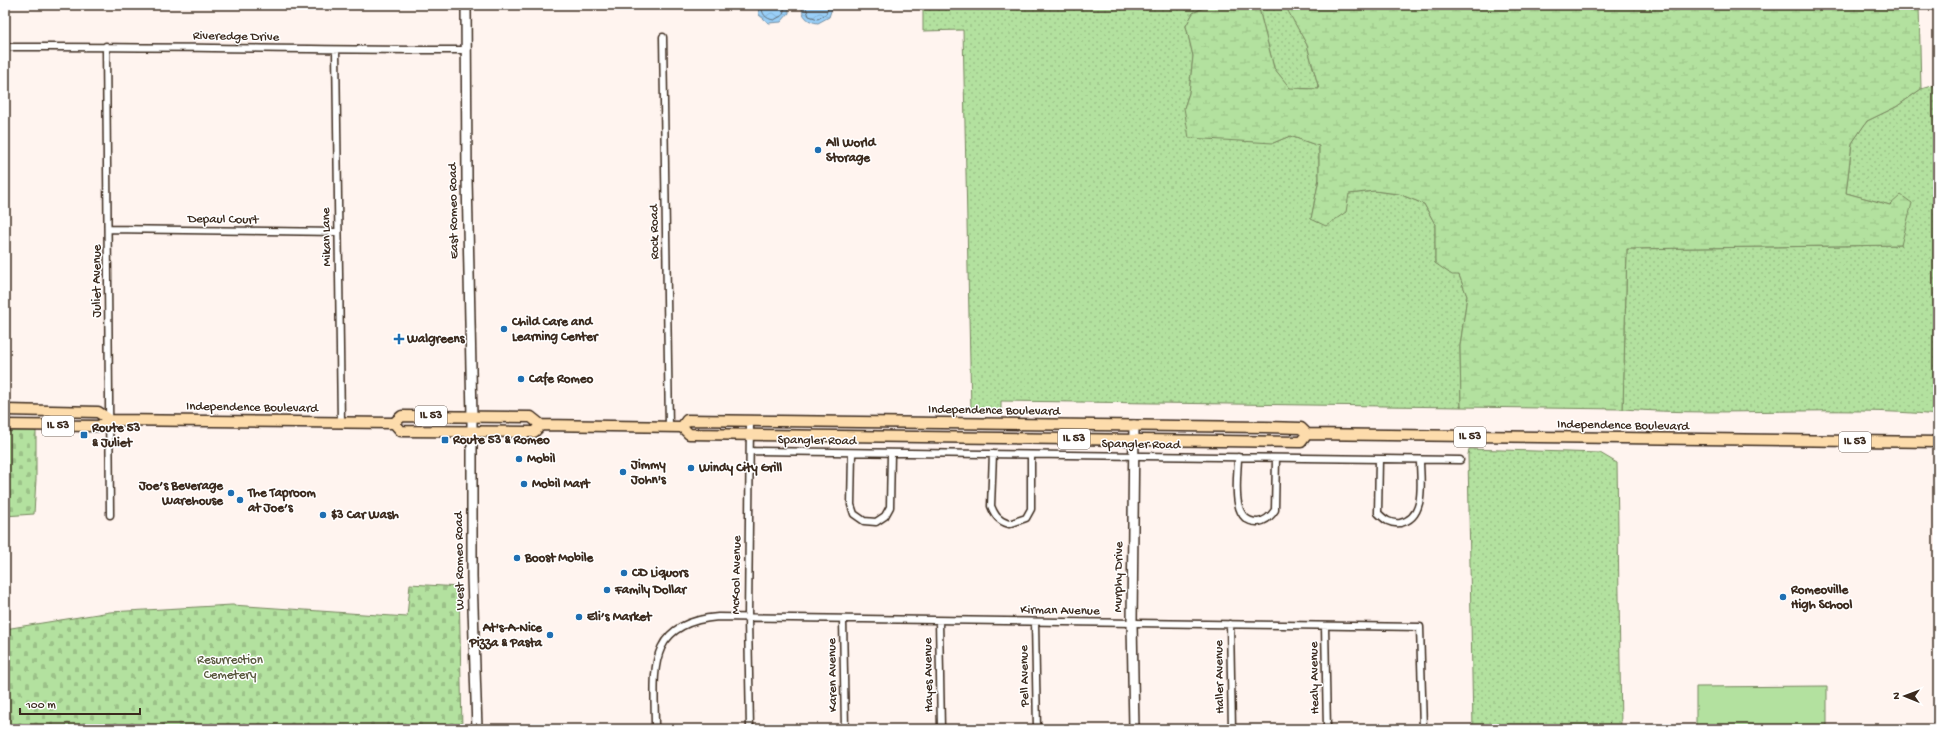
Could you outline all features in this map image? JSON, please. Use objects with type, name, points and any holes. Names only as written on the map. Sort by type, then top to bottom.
[{"type":"main road","name":"East Romeo Road","points":[[466,5],[466,178],[472,417]]},
{"type":"main road","name":"Independence Boulevard","points":[[5,410],[98,412],[110,420]]},
{"type":"main road","name":"Independence Boulevard","points":[[5,425],[99,426],[110,420],[394,423],[402,416],[531,417],[541,425],[682,427],[689,434],[1301,442],[1307,434]]},
{"type":"main road","name":"West Romeo Road","points":[[472,417],[472,577],[477,729]]},
{"type":"main road","name":"Independence Boulevard","points":[[682,427],[687,420],[1301,428],[1307,434],[1938,442]]},
{"type":"main road","name":"Independence Boulevard","points":[[394,423],[401,431],[472,432],[534,432],[541,425]]},
{"type":"main road","name":"Murphy Drive","points":[[1134,426],[1132,623],[1134,729]]},
{"type":"street","name":"Rock Road","points":[[663,37],[669,427]]},
{"type":"street","name":"Riveredge Drive","points":[[5,47],[106,46],[336,50],[467,50]]},
{"type":"street","name":"Juliet Avenue","points":[[106,46],[110,515]]},
{"type":"street","name":"Mikan Lane","points":[[336,50],[337,232],[341,423]]},
{"type":"street","name":"Depaul Court","points":[[108,229],[337,232]]},
{"type":"street","name":"McKool Avenue","points":[[750,421],[748,618],[750,729]]},
{"type":"street","name":"Spangler Road","points":[[750,451],[1460,460]]},
{"type":"street","points":[[852,453],[851,504],[854,514],[864,521],[876,522],[885,516],[890,507],[891,453]]},
{"type":"street","points":[[993,454],[991,506],[1000,521],[1009,524],[1026,518],[1031,509],[1031,455]]},
{"type":"street","points":[[1238,457],[1238,508],[1243,516],[1256,522],[1265,520],[1275,510],[1276,458]]},
{"type":"street","points":[[1379,459],[1378,513],[1384,519],[1395,523],[1409,520],[1413,517],[1418,508],[1420,460]]},
{"type":"street","name":"Kirman Avenue","points":[[655,729],[654,666],[662,644],[680,627],[700,619],[748,618],[1420,627],[1423,729]]},
{"type":"street","name":"Karen Avenue","points":[[843,620],[845,729]]},
{"type":"street","name":"Hayes Avenue","points":[[939,621],[941,729]]},
{"type":"street","name":"Pell Avenue","points":[[1035,622],[1037,729]]},
{"type":"street","name":"Haller Avenue","points":[[1230,624],[1232,729]]},
{"type":"street","name":"Healy Avenue","points":[[1325,626],[1327,729]]},
{"type":"green space","points":[[923,5],[1209,5],[1193,13],[1186,26],[1193,56],[1189,93],[1184,108],[1273,143],[1290,136],[1319,146],[1319,179],[1311,219],[1349,194],[1374,191],[1399,194],[1424,204],[1435,224],[1435,263],[1459,275],[1467,296],[1460,346],[1461,407],[1001,401],[1001,414],[971,411],[963,30],[923,31]]},
{"type":"green space","points":[[1209,5],[1258,5],[1274,68],[1290,88],[1319,89],[1307,45],[1288,11],[1288,5],[1919,5],[1921,89],[1896,107],[1867,121],[1852,143],[1846,193],[1890,205],[1901,195],[1912,203],[1901,245],[1627,249],[1623,409],[1461,407],[1460,346],[1467,296],[1459,275],[1452,275],[1435,263],[1435,224],[1424,204],[1399,194],[1374,191],[1349,194],[1346,212],[1326,226],[1311,219],[1319,179],[1319,146],[1290,136],[1273,143],[1189,138],[1184,108],[1189,93],[1193,56],[1186,26],[1193,13]]},
{"type":"green space","points":[[1258,5],[1288,5],[1289,11],[1307,45],[1319,89],[1290,89],[1274,68]]},
{"type":"green space","points":[[1938,84],[1938,415],[1859,411],[1702,412],[1623,409],[1627,249],[1901,245],[1890,205],[1846,193],[1852,143],[1867,121],[1896,107],[1921,89]]},
{"type":"green space","points":[[5,431],[36,431],[34,514],[5,516]]},
{"type":"green space","points":[[1469,449],[1600,453],[1617,463],[1621,729],[1473,729]]},
{"type":"green space","name":"Resurrection Cemetery","points":[[410,584],[459,587],[462,729],[5,729],[5,629],[110,612],[232,605],[407,617]]},
{"type":"green space","points":[[1827,686],[1827,729],[1696,729],[1696,687]]},
{"type":"water","points":[[758,5],[789,5],[789,13],[781,22],[769,23],[759,15]]},
{"type":"water","points":[[802,5],[833,5],[829,17],[818,23],[806,18]]},
{"type":"place","name":"All World Storage","points":[[818,150]]},
{"type":"place","name":"Child Care and Learning Center","points":[[504,329]]},
{"type":"place","name":"Walgreens","points":[[399,339]]},
{"type":"place","name":"Cafe Romeo","points":[[521,379]]},
{"type":"place","name":"Route 53 & Juliet","points":[[84,435]]},
{"type":"place","name":"Route 53 & Romeo","points":[[445,440]]},
{"type":"place","name":"Mobil","points":[[519,459]]},
{"type":"place","name":"Windy City Grill","points":[[691,468]]},
{"type":"place","name":"Jimmy John's","points":[[623,472]]},
{"type":"place","name":"Mobil Mart","points":[[524,484]]},
{"type":"place","name":"Joe’s Beverage Warehouse","points":[[231,493]]},
{"type":"place","name":"The Taproom at Joe’s","points":[[240,500]]},
{"type":"place","name":"$3 Car Wash","points":[[323,515]]},
{"type":"place","name":"Boost Mobile","points":[[517,558]]},
{"type":"place","name":"CD Liquors","points":[[624,573]]},
{"type":"place","name":"Family Dollar","points":[[607,590]]},
{"type":"place","name":"Romeoville High School","points":[[1783,597]]},
{"type":"place","name":"Eli’s Market","points":[[579,617]]},
{"type":"place","name":"At's-A-Nice Pizza & Pasta","points":[[550,635]]}]
